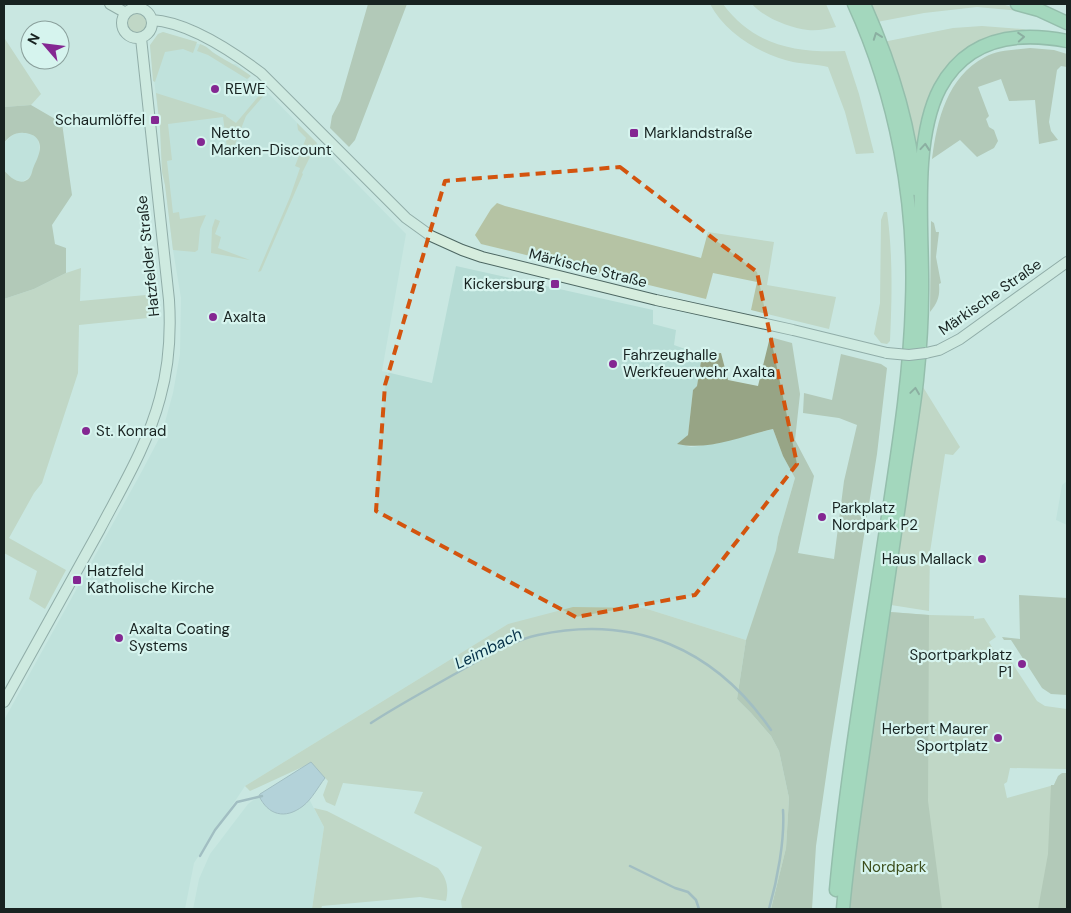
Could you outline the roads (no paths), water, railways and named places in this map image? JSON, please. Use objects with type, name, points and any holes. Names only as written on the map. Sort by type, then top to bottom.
[{"type":"highway","points":[[1017,4],[1039,10],[1067,23]]},
{"type":"highway","points":[[861,8],[901,110],[914,173],[917,243],[921,266]]},
{"type":"highway","points":[[843,909],[852,824],[917,380],[922,292],[922,178],[926,135],[932,109],[940,88],[951,72],[967,55],[983,46],[1002,39],[1037,37],[1067,42]]},
{"type":"highway","points":[[834,909],[846,804],[897,457],[911,326],[912,271],[909,212],[881,61]]},
{"type":"main road","points":[[110,4],[126,13]]},
{"type":"main road","points":[[135,8],[142,9],[150,14],[152,20],[150,32],[141,38],[134,38],[124,31],[123,20],[126,13],[135,8]]},
{"type":"main road","name":"Märkische Straße","points":[[152,20],[177,26],[210,40],[241,58],[261,73],[406,218],[446,244],[482,257],[887,353],[909,355],[926,354],[939,350],[960,339],[1067,262]]},
{"type":"main road","name":"Hatzfelder Straße","points":[[4,702],[126,479],[145,441],[161,397],[168,358],[170,300],[141,38]]},
{"type":"waterway","name":"Leimbach","points":[[371,723],[515,642],[538,635],[574,630],[607,630],[640,634],[670,644],[698,659],[725,678],[749,702],[771,730]]},
{"type":"waterway","name":"Leimbach","points":[[200,856],[215,830],[237,802],[262,796]]},
{"type":"waterway","name":"Leimbach","points":[[769,909],[780,860],[783,810]]},
{"type":"waterway","points":[[630,866],[675,888],[688,892],[696,900],[699,909]]},
{"type":"place","name":"REWE","points":[[215,89]]},
{"type":"place","name":"Schaumlöffel","points":[[155,120]]},
{"type":"place","name":"Marklandstraße","points":[[634,133]]},
{"type":"place","name":"Netto Marken-Discount","points":[[201,142]]},
{"type":"place","name":"Kickersburg","points":[[555,284]]},
{"type":"place","name":"Axalta","points":[[213,317]]},
{"type":"place","name":"Fahrzeughalle Werkfeuerwehr Axalta","points":[[613,364]]},
{"type":"place","name":"St. Konrad","points":[[86,431]]},
{"type":"place","name":"Parkplatz Nordpark P2","points":[[822,517]]},
{"type":"place","name":"Haus Mallack","points":[[982,559]]},
{"type":"place","name":"Hatzfeld Katholische Kirche","points":[[77,580]]},
{"type":"place","name":"Axalta Coating Systems","points":[[119,638]]},
{"type":"place","name":"Sportparkplatz P1","points":[[1022,664]]},
{"type":"place","name":"Herbert Maurer Sportplatz","points":[[998,738]]},
{"type":"park label","name":"Nordpark","points":[[894,867]]}]
